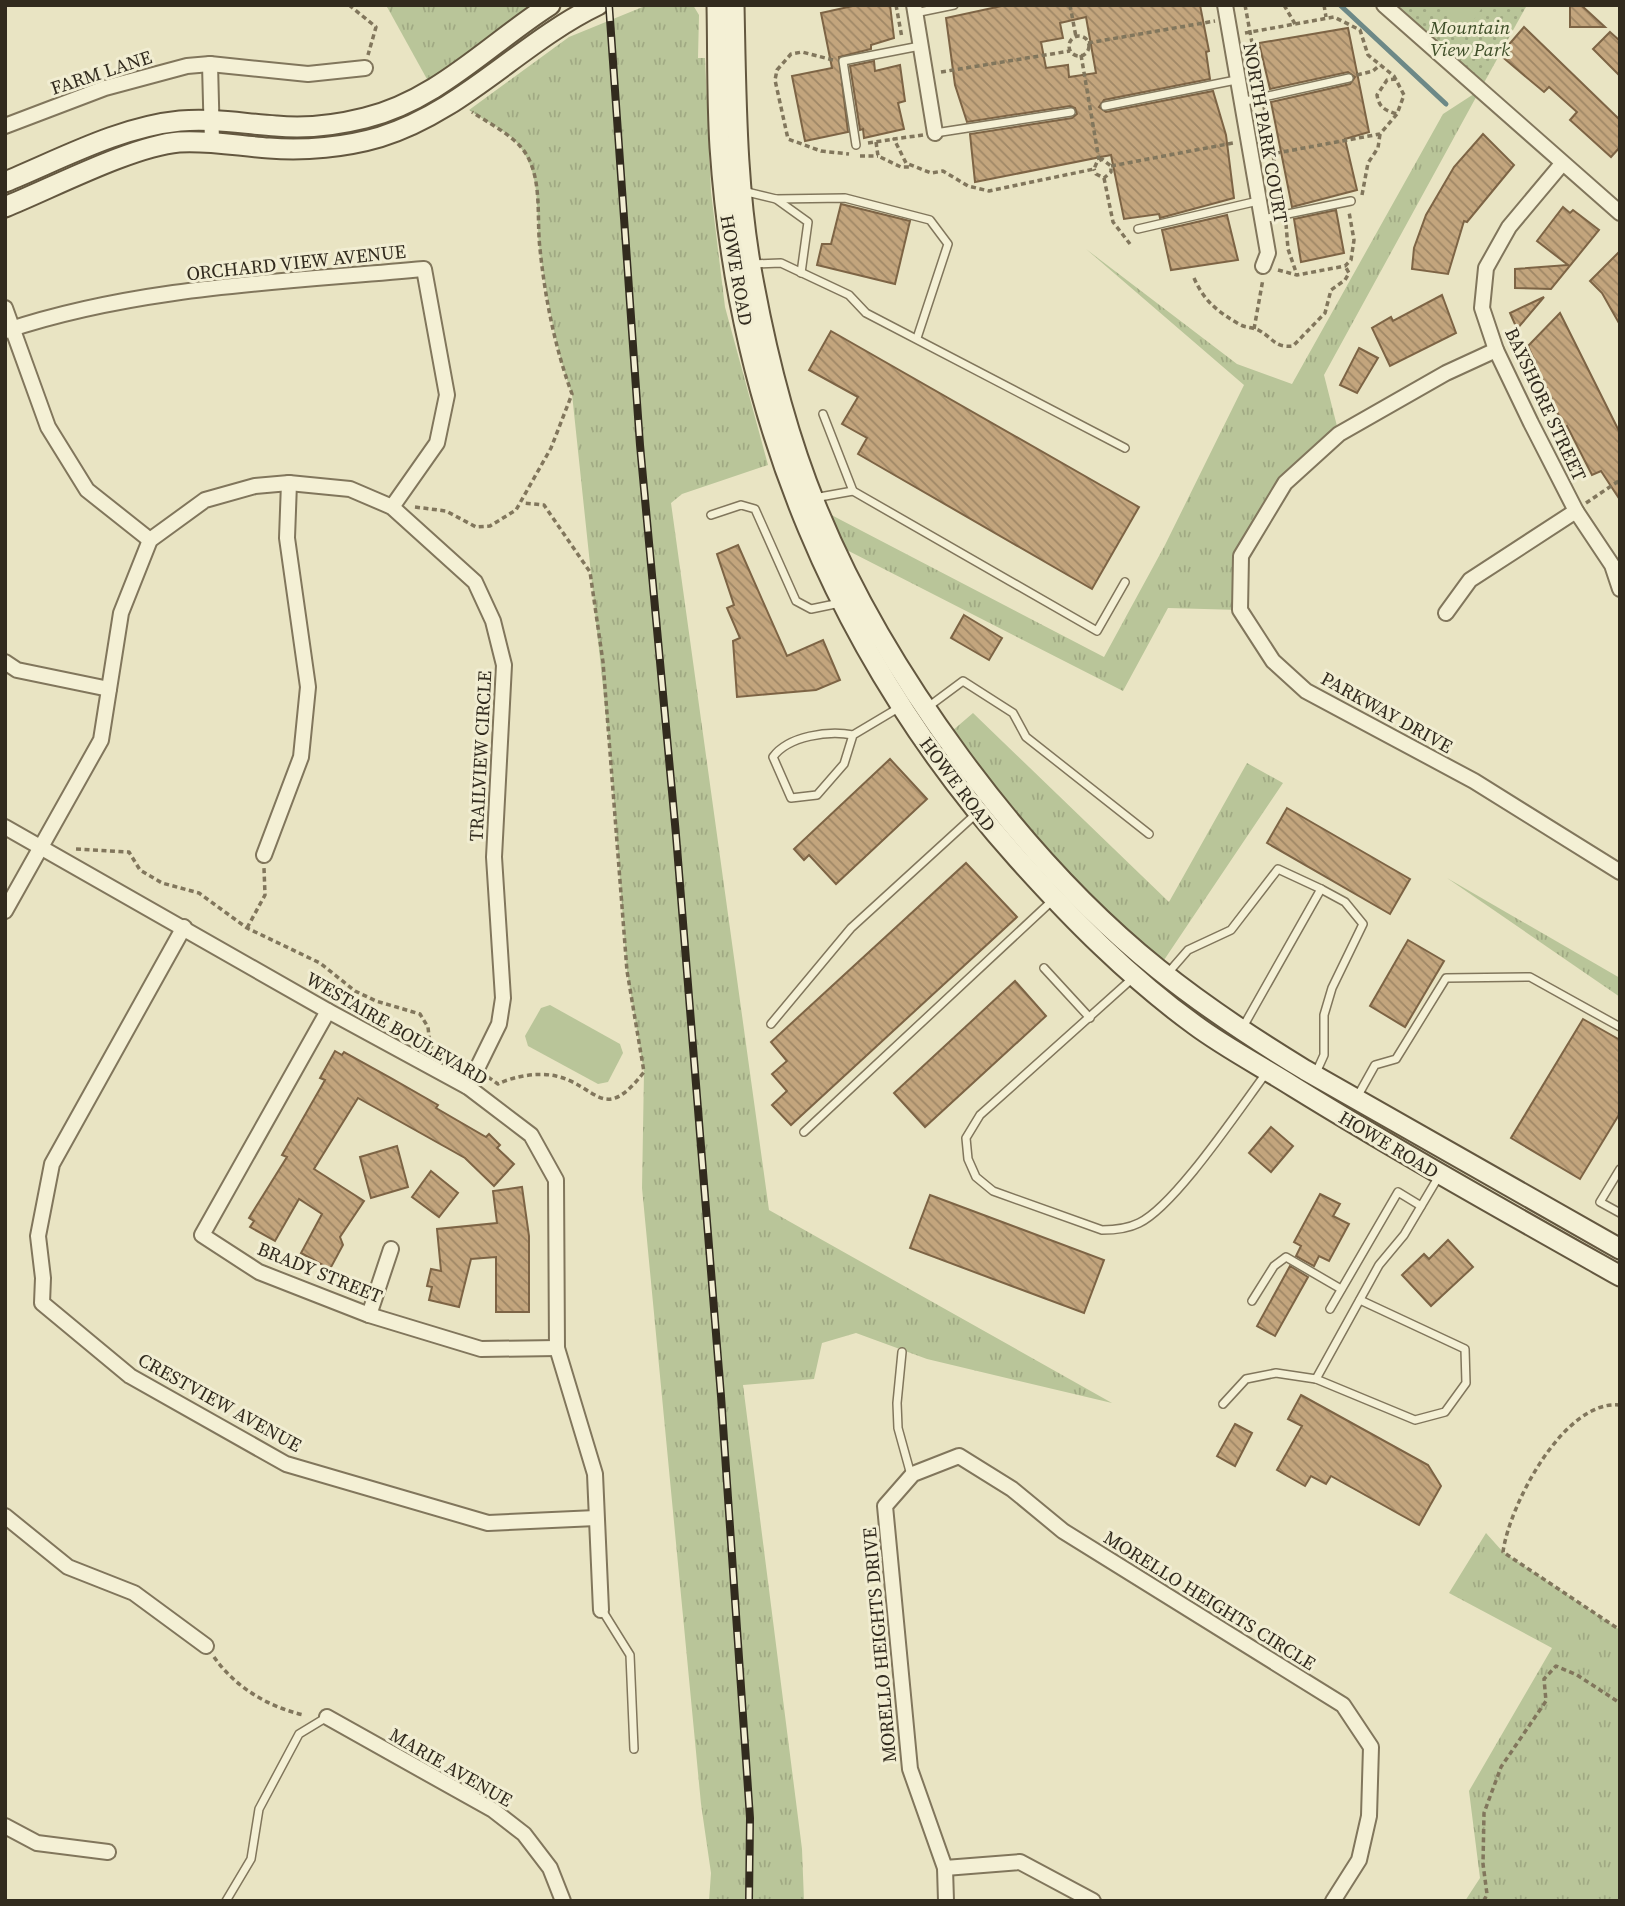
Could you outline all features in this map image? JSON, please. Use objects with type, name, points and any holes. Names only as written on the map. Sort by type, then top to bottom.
[{"type":"street","points":[[5,182],[129,131],[179,121],[211,120],[279,127],[328,125],[367,118],[433,90],[550,5]]},
{"type":"street","points":[[5,207],[147,148],[178,142],[212,142],[272,149],[334,146],[379,137],[456,102],[556,29],[598,5]]},
{"type":"street","name":"HOWE ROAD","points":[[717,5],[720,145],[737,286],[780,460],[795,504],[841,603],[900,706],[977,813],[1054,900],[1135,976],[1196,1026],[1440,1175],[1620,1276]]},
{"type":"street","name":"HOWE ROAD","points":[[734,5],[741,191],[751,264],[781,404],[813,498],[878,634],[945,737],[1032,845],[1095,912],[1167,976],[1241,1030],[1314,1076],[1620,1249]]},
{"type":"street","points":[[1384,5],[1562,165],[1620,213]]},
{"type":"street","points":[[914,9],[935,133]]},
{"type":"street","name":"NORTH PARK COURT","points":[[1226,12],[1268,253],[1263,266]]},
{"type":"street","name":"FARM LANE","points":[[5,126],[105,88],[187,66],[210,64],[308,74],[365,68]]},
{"type":"street","points":[[210,64],[212,142]]},
{"type":"street","name":"BAYSHORE STREET","points":[[1562,165],[1508,227],[1486,268],[1482,308],[1496,350],[1576,511],[1612,565],[1620,589]]},
{"type":"street","name":"ORCHARD VIEW AVENUE","points":[[9,330],[83,307],[156,296],[424,269],[447,394],[437,443],[392,507]]},
{"type":"street","points":[[5,308],[9,330],[48,427],[88,490],[150,540],[121,613],[101,740],[5,911]]},
{"type":"street","name":"PARKWAY DRIVE","points":[[1496,350],[1446,373],[1339,434],[1285,483],[1241,555],[1240,610],[1273,661],[1306,691],[1474,781],[1620,872]]},
{"type":"street","points":[[264,855],[301,757],[307,687],[287,538],[289,483]]},
{"type":"street","name":"TRAILVIEW CIRCLE","points":[[150,540],[205,500],[255,486],[289,483],[350,489],[392,507],[475,582],[493,621],[504,665],[494,857],[503,998],[499,1024],[468,1087]]},
{"type":"street","points":[[1446,613],[1469,580],[1576,511]]},
{"type":"street","points":[[5,662],[17,670],[108,690]]},
{"type":"street","name":"WESTAIRE BOULEVARD","points":[[5,827],[328,1011],[468,1087],[531,1135],[556,1180],[557,1348],[595,1474],[601,1610]]},
{"type":"street","name":"CRESTVIEW AVENUE","points":[[184,928],[52,1164],[38,1236],[43,1278],[42,1303],[130,1376],[286,1464],[488,1523],[596,1518]]},
{"type":"street","name":"BRADY STREET","points":[[328,1011],[202,1235],[259,1272],[369,1315],[481,1349],[557,1348]]},
{"type":"street","points":[[369,1315],[391,1248]]},
{"type":"street","name":"MORELLO HEIGHTS CIRCLE","points":[[886,1506],[912,1475],[959,1456],[1012,1489],[1063,1531],[1343,1705],[1371,1747],[1369,1816],[1359,1860],[1333,1901]]},
{"type":"street","name":"MORELLO HEIGHTS DRIVE","points":[[886,1506],[910,1769],[945,1868],[946,1901]]},
{"type":"street","points":[[5,1516],[68,1567],[134,1593],[206,1646]]},
{"type":"street","name":"MARIE AVENUE","points":[[327,1717],[493,1810],[524,1834],[551,1868],[564,1901]]},
{"type":"street","points":[[5,1826],[37,1843],[108,1852]]},
{"type":"street","points":[[945,1868],[1020,1862],[1093,1901]]},
{"type":"lane","points":[[914,9],[954,5]]},
{"type":"lane","points":[[856,145],[843,61],[920,46]]},
{"type":"lane","points":[[1240,102],[1349,78]]},
{"type":"lane","points":[[1105,106],[1236,80]]},
{"type":"lane","points":[[935,133],[1071,111]]},
{"type":"lane","points":[[741,191],[776,199],[845,198],[929,220],[948,244],[917,338]]},
{"type":"lane","points":[[776,199],[808,222],[802,273]]},
{"type":"lane","points":[[1139,229],[1258,201]]},
{"type":"lane","points":[[1262,219],[1349,201]]},
{"type":"lane","points":[[751,264],[781,263],[849,295],[866,313],[1125,448]]},
{"type":"lane","points":[[823,414],[853,491],[1097,631],[1125,582]]},
{"type":"lane","points":[[813,498],[853,491]]},
{"type":"lane","points":[[711,515],[741,505],[755,509],[796,601],[811,609],[841,603]]},
{"type":"lane","points":[[927,708],[963,681],[1013,713],[1026,737],[1149,834]]},
{"type":"lane","points":[[853,735],[834,731],[781,746],[773,757],[791,798],[817,795],[844,764],[853,735],[900,706]]},
{"type":"lane","points":[[771,1024],[851,928],[977,813]]},
{"type":"lane","points":[[1167,976],[1188,950],[1231,930],[1278,869],[1345,902],[1363,924],[1332,988],[1324,1015],[1324,1055],[1314,1076]]},
{"type":"lane","points":[[1241,1030],[1321,889]]},
{"type":"lane","points":[[804,1132],[1054,900]]},
{"type":"lane","points":[[1044,968],[1090,1018]]},
{"type":"lane","points":[[1135,976],[980,1115],[966,1138],[968,1159],[976,1177],[993,1191],[1102,1230],[1121,1229],[1141,1222],[1170,1199],[1268,1071]]},
{"type":"lane","points":[[1356,1100],[1375,1065],[1395,1059],[1446,978],[1530,977],[1620,1027]]},
{"type":"lane","points":[[1620,1169],[1600,1202],[1620,1213]]},
{"type":"lane","points":[[1316,1379],[1379,1265],[1404,1235],[1440,1175]]},
{"type":"lane","points":[[1330,1309],[1398,1192],[1421,1206]]},
{"type":"lane","points":[[1252,1301],[1274,1266],[1286,1257],[1341,1289]]},
{"type":"lane","points":[[1223,1404],[1246,1379],[1276,1373],[1316,1379],[1415,1420],[1445,1412],[1466,1383],[1465,1349],[1360,1300]]},
{"type":"lane","points":[[902,1353],[897,1402],[898,1428],[912,1475]]},
{"type":"lane","points":[[601,1610],[630,1655],[634,1749]]},
{"type":"lane","points":[[226,1901],[251,1858],[259,1809],[299,1734],[327,1717]]},
{"type":"path","points":[[349,5],[376,27],[365,68]]},
{"type":"path","points":[[1070,5],[1076,37]]},
{"type":"path","points":[[1245,5],[1288,249],[1297,275]]},
{"type":"path","points":[[1284,5],[1295,24]]},
{"type":"path","points":[[1324,5],[1326,18]]},
{"type":"path","points":[[1088,43],[1226,12]]},
{"type":"path","points":[[1070,51],[1070,41],[1082,36],[1088,43],[1088,49],[1082,55]]},
{"type":"path","points":[[925,75],[1070,51],[1082,55]]},
{"type":"path","points":[[843,61],[802,52],[791,54],[783,61],[775,80],[788,139],[821,151],[878,156],[901,167],[914,166]]},
{"type":"path","points":[[1082,55],[1100,160],[1094,169],[1096,174],[1104,178]]},
{"type":"path","points":[[1349,78],[1373,71],[1380,65]]},
{"type":"path","points":[[1396,79],[1387,80],[1377,95],[1384,110],[1397,114]]},
{"type":"path","points":[[392,507],[446,511],[475,527],[490,526],[523,503],[528,485],[551,448],[572,394],[558,354],[540,249],[537,187],[531,168],[521,146],[456,102]]},
{"type":"path","points":[[1071,111],[1105,106]]},
{"type":"path","points":[[1254,329],[1263,294],[1263,266],[1297,275],[1345,266],[1351,260],[1354,240],[1349,201],[1362,196],[1368,163],[1378,148],[1380,134]]},
{"type":"path","points":[[856,145],[894,139]]},
{"type":"path","points":[[1111,166],[1247,140]]},
{"type":"path","points":[[876,142],[878,156]]},
{"type":"path","points":[[1100,160],[1105,160],[1111,166],[1111,172],[1104,178]]},
{"type":"path","points":[[1104,178],[1113,222],[1129,244]]},
{"type":"path","points":[[1194,278],[1202,296],[1211,306],[1240,325],[1254,329],[1274,344],[1293,346],[1325,313],[1331,290],[1345,280],[1349,273],[1345,266]]},
{"type":"path","points":[[1576,511],[1620,480]]},
{"type":"path","points":[[41,848],[129,852],[141,870],[162,883],[199,893],[247,928],[320,964],[355,991],[376,1001],[420,1014],[428,1027],[430,1046],[476,1068],[498,1084],[514,1075],[556,1076],[607,1099],[623,1096],[643,1073],[627,971],[603,662],[590,572],[544,505],[523,503]]},
{"type":"path","points":[[247,928],[265,895],[264,855]]},
{"type":"path","points":[[1620,1405],[1585,1413],[1561,1436],[1515,1506],[1506,1529],[1503,1552],[1620,1630]]},
{"type":"path","points":[[206,1646],[226,1674],[265,1702],[302,1715],[327,1717]]},
{"type":"path","points":[[1484,1901],[1487,1894],[1483,1864],[1484,1813],[1501,1767],[1546,1702],[1544,1679],[1556,1666],[1577,1675],[1620,1703]]},
{"type":"green space","points":[[386,5],[550,5],[433,90]]},
{"type":"green space","points":[[693,5],[699,15],[698,58],[705,58],[711,192],[725,307],[768,465],[682,494],[671,503],[769,1210],[1112,1403],[927,1359],[856,1333],[822,1343],[814,1379],[743,1385],[802,1849],[804,1901],[709,1901],[711,1873],[701,1804],[642,1188],[644,1072],[627,971],[611,763],[572,394],[546,289],[533,173],[516,142],[469,110],[569,37],[645,6]]},
{"type":"green space","name":"Mountain View Park","points":[[1384,5],[1527,5],[1480,90]]},
{"type":"green space","points":[[1439,5],[1484,5],[1469,27]]},
{"type":"green space","points":[[1480,90],[1324,375],[1339,434],[1285,483],[1241,555],[1240,610],[1168,608],[1123,691],[835,544],[816,507],[1104,657],[1165,545],[1244,385],[1086,249],[1237,364],[1292,384],[1443,114]]},
{"type":"green space","points":[[973,713],[1169,902],[1247,763],[1283,783],[1158,969],[945,737]]},
{"type":"green space","points":[[1447,878],[1620,978],[1620,997]]},
{"type":"green space","points":[[550,1005],[620,1044],[623,1053],[608,1082],[598,1084],[528,1046],[525,1036],[541,1008]]},
{"type":"green space","points":[[1486,1533],[1503,1552],[1620,1630],[1620,1901],[1465,1901],[1480,1878],[1469,1791],[1552,1648],[1449,1593]]},
{"type":"building","points":[[857,5],[890,5],[894,38],[871,45],[871,49],[839,57],[848,132],[805,141],[792,76],[832,68],[821,13]]},
{"type":"building","points":[[1006,5],[1200,5],[1209,51],[1206,52],[1210,79],[1104,100],[1099,107],[1106,112],[1213,91],[1226,135],[1234,198],[1160,218],[1159,214],[1124,219],[1111,155],[975,182],[970,134],[1072,118],[1077,114],[1075,108],[1070,106],[967,122],[955,85],[946,18]],"holes":[[[1086,17],[1096,73],[1069,77],[1068,65],[1046,68],[1041,42],[1063,38],[1060,23]]]},
{"type":"building","points":[[1570,5],[1581,5],[1605,27],[1570,27]]},
{"type":"building","points":[[1524,27],[1620,120],[1620,147],[1611,157],[1570,120],[1577,112],[1549,87],[1544,92],[1500,55]]},
{"type":"building","points":[[1348,28],[1369,132],[1345,139],[1357,190],[1292,207],[1271,102],[1350,84],[1355,77],[1348,72],[1270,89],[1259,43]]},
{"type":"building","points":[[1610,32],[1620,41],[1620,76],[1593,49]]},
{"type":"building","points":[[874,61],[875,71],[900,65],[905,101],[898,103],[904,129],[864,138],[863,129],[860,130],[850,66]]},
{"type":"building","points":[[1483,134],[1514,165],[1467,222],[1464,221],[1448,274],[1412,269],[1414,248],[1426,215],[1454,167]]},
{"type":"building","points":[[841,204],[910,221],[895,284],[817,265],[822,244],[831,244]]},
{"type":"building","points":[[1563,207],[1570,213],[1573,210],[1599,230],[1551,289],[1515,288],[1515,269],[1568,265],[1537,241]]},
{"type":"building","points":[[1336,210],[1344,253],[1301,262],[1294,219]]},
{"type":"building","points":[[1227,215],[1238,260],[1171,270],[1162,230]]},
{"type":"building","points":[[1620,251],[1620,325],[1602,293],[1590,281]]},
{"type":"building","points":[[1442,295],[1456,333],[1390,366],[1372,328],[1391,317],[1393,321]]},
{"type":"building","points":[[1544,297],[1517,329],[1510,313]]},
{"type":"building","points":[[1560,313],[1620,433],[1620,500],[1601,471],[1592,475],[1567,426],[1564,428],[1528,346]]},
{"type":"building","points":[[831,331],[1139,507],[1092,589],[858,454],[867,438],[842,424],[858,397],[809,370]]},
{"type":"building","points":[[1359,348],[1378,358],[1357,393],[1340,385]]},
{"type":"building","points":[[738,545],[787,656],[823,640],[840,680],[816,690],[737,697],[733,641],[740,638],[727,608],[734,605],[717,554]]},
{"type":"building","points":[[964,615],[1002,638],[989,660],[951,638]]},
{"type":"building","points":[[890,759],[927,799],[836,884],[809,855],[804,860],[794,849]]},
{"type":"building","points":[[1287,808],[1410,879],[1390,914],[1267,843]]},
{"type":"building","points":[[966,863],[1017,917],[791,1125],[772,1105],[787,1091],[772,1074],[787,1061],[771,1042]]},
{"type":"building","points":[[1408,940],[1444,961],[1405,1027],[1370,1006]]},
{"type":"building","points":[[1015,981],[1046,1016],[925,1127],[894,1093]]},
{"type":"building","points":[[1583,1019],[1620,1040],[1620,1113],[1580,1179],[1511,1138]]},
{"type":"building","points":[[335,1051],[342,1055],[344,1052],[391,1078],[486,1137],[489,1134],[500,1145],[497,1148],[514,1164],[494,1186],[465,1158],[358,1098],[314,1169],[364,1201],[340,1237],[343,1245],[330,1269],[301,1253],[322,1214],[299,1199],[275,1241],[250,1227],[254,1221],[249,1218],[287,1157],[282,1155],[325,1080],[320,1078]]},
{"type":"building","points":[[1271,1127],[1293,1146],[1271,1172],[1249,1153]]},
{"type":"building","points":[[397,1146],[408,1187],[371,1198],[360,1157]]},
{"type":"building","points":[[431,1171],[458,1193],[439,1217],[412,1197]]},
{"type":"building","points":[[522,1187],[529,1236],[529,1312],[496,1312],[496,1257],[471,1259],[459,1307],[429,1300],[432,1287],[427,1286],[431,1269],[441,1271],[437,1229],[497,1223],[493,1191]]},
{"type":"building","points":[[1320,1194],[1340,1204],[1333,1216],[1349,1224],[1329,1261],[1319,1256],[1314,1266],[1296,1256],[1301,1246],[1294,1242]]},
{"type":"building","points":[[930,1195],[1104,1260],[1084,1313],[910,1248]]},
{"type":"building","points":[[1448,1240],[1473,1267],[1431,1306],[1402,1275],[1424,1254],[1429,1259]]},
{"type":"building","points":[[1290,1266],[1308,1277],[1275,1336],[1257,1326]]},
{"type":"building","points":[[1301,1395],[1428,1465],[1441,1486],[1419,1525],[1331,1476],[1326,1484],[1311,1476],[1305,1486],[1277,1470],[1302,1426],[1288,1419]]},
{"type":"building","points":[[1235,1424],[1252,1433],[1235,1466],[1217,1456]]},
{"type":"waterway","points":[[1340,5],[1446,104]]},
{"type":"railway","points":[[609,5],[640,445],[676,835],[721,1396],[750,1818],[749,1901]]}]
